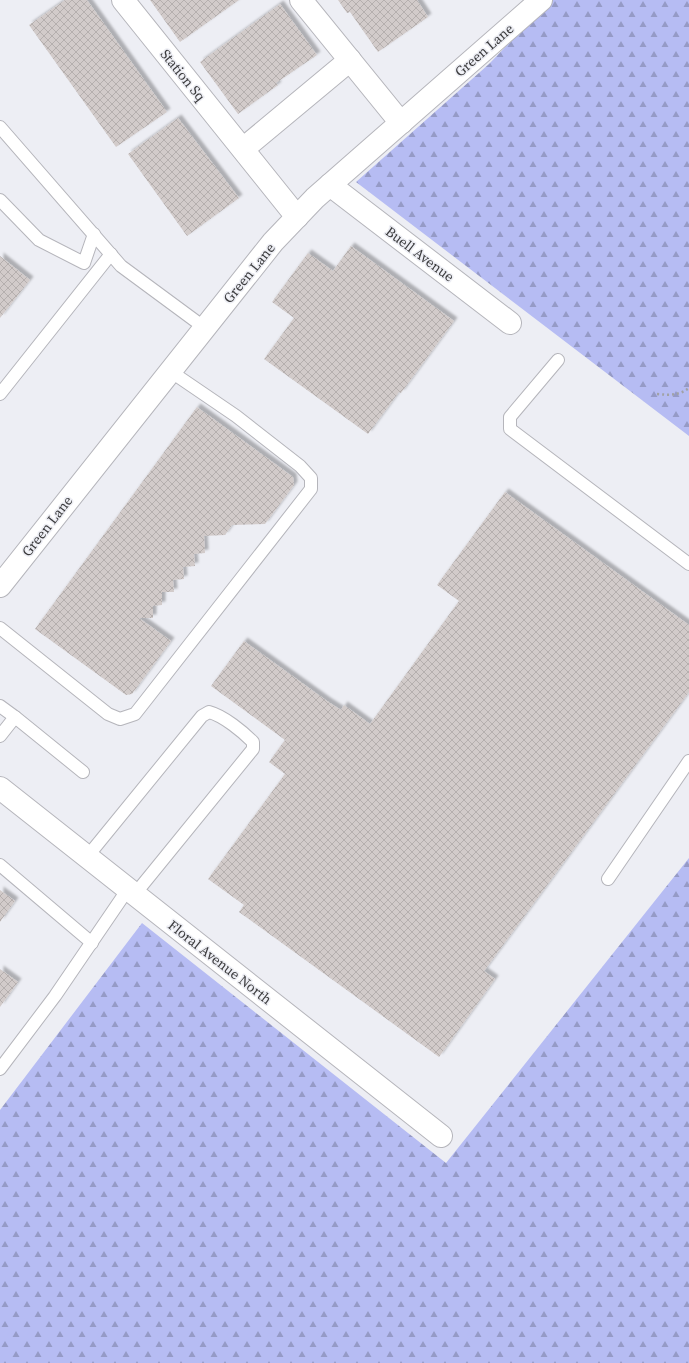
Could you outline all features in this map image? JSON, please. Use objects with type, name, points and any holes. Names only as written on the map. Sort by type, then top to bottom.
[{"type":"street","name":"Station Sq","points":[[123,0],[297,217]]},
{"type":"street","points":[[301,0],[401,123]]},
{"type":"street","name":"Green Lane","points":[[0,586],[273,242],[330,185],[541,0]]},
{"type":"street","points":[[243,149],[350,60]]},
{"type":"street","name":"Buell Avenue","points":[[330,185],[510,323]]},
{"type":"street","name":"Floral Avenue North","points":[[0,788],[441,1136]]},
{"type":"lane","points":[[0,127],[121,266],[205,328]]},
{"type":"lane","points":[[0,200],[39,240],[84,263],[94,234]]},
{"type":"lane","points":[[0,394],[111,254]]},
{"type":"lane","points":[[558,360],[510,417],[510,430],[689,564]]},
{"type":"lane","points":[[0,628],[108,714],[120,719],[135,714],[311,489],[311,478],[300,466],[236,416],[170,371]]},
{"type":"lane","points":[[0,706],[83,772]]},
{"type":"lane","points":[[0,1069],[132,891],[253,749],[253,742],[246,735],[216,714],[209,712],[202,716],[87,857]]},
{"type":"lane","points":[[0,736],[15,717]]},
{"type":"lane","points":[[608,879],[689,761]]},
{"type":"lane","points":[[0,865],[92,943]]},
{"type":"path","points":[[657,394],[672,396],[682,393],[689,388]]},
{"type":"green space","points":[[551,0],[689,0],[689,436],[356,182],[489,64]]},
{"type":"green space","points":[[689,858],[689,1363],[0,1363],[0,1110],[142,923],[446,1163]]},
{"type":"building","points":[[65,0],[87,0],[167,112],[116,147],[29,25]]},
{"type":"building","points":[[150,0],[239,0],[180,42]]},
{"type":"building","points":[[338,0],[417,0],[428,17],[378,52],[350,12],[347,13]]},
{"type":"building","points":[[280,4],[317,55],[276,83],[278,85],[238,114],[200,62]]},
{"type":"building","points":[[178,118],[239,198],[187,236],[128,154]]},
{"type":"building","points":[[351,246],[454,321],[401,393],[399,392],[368,434],[264,359],[294,318],[272,302],[308,253],[333,271]]},
{"type":"building","points":[[0,256],[30,280],[0,318]]},
{"type":"building","points":[[197,407],[293,477],[294,485],[265,524],[232,525],[225,535],[204,536],[205,553],[194,554],[195,566],[183,567],[184,579],[173,580],[174,592],[162,592],[162,605],[153,606],[153,618],[139,618],[171,641],[132,694],[126,695],[35,629]]},
{"type":"building","points":[[505,492],[689,625],[689,692],[484,971],[495,979],[439,1057],[239,912],[244,905],[208,879],[285,774],[269,762],[285,740],[211,686],[244,641],[327,701],[341,710],[344,705],[370,724],[459,601],[437,585]]},
{"type":"building","points":[[0,890],[15,901],[0,922]]},
{"type":"building","points":[[0,969],[18,982],[0,1007]]}]
